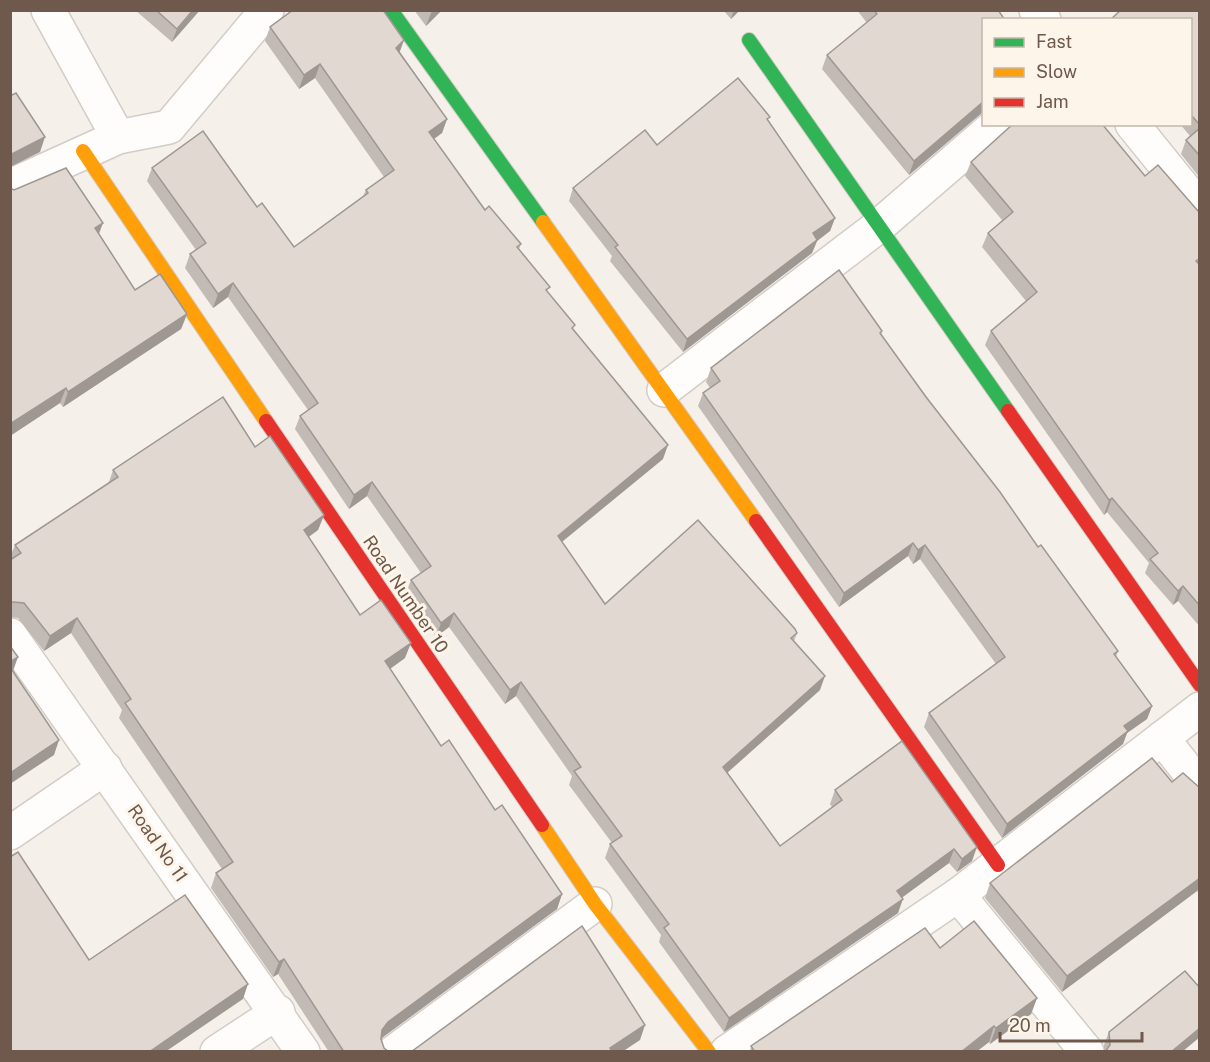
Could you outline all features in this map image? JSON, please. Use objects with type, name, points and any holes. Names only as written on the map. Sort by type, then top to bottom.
[{"type":"street","points":[[48,10],[118,137]]},
{"type":"street","points":[[10,186],[118,137],[169,127],[267,10]]},
{"type":"street","points":[[391,10],[663,390],[998,865]]},
{"type":"street","points":[[749,40],[1200,685]]},
{"type":"street","points":[[663,390],[880,225],[995,126]]},
{"type":"street","points":[[1134,126],[1200,208]]},
{"type":"street","name":"Road Number 10","points":[[83,151],[595,904],[709,1052]]},
{"type":"street","name":"Road No 11","points":[[10,635],[278,1012],[303,1052]]},
{"type":"street","points":[[727,1052],[958,895],[1200,709]]},
{"type":"street","points":[[1162,738],[1200,786]]},
{"type":"street","points":[[10,833],[105,768]]},
{"type":"street","points":[[958,895],[1087,1052]]},
{"type":"street","points":[[394,1052],[595,904]]},
{"type":"street","points":[[217,1052],[278,1012]]},
{"type":"building","points":[[156,10],[193,10],[177,29]]},
{"type":"building","points":[[293,10],[383,10],[404,40],[396,48],[447,119],[429,132],[485,210],[489,206],[521,244],[517,247],[550,287],[546,290],[575,325],[572,328],[668,445],[558,536],[605,604],[698,520],[795,629],[797,633],[791,638],[825,676],[723,767],[780,846],[842,800],[835,790],[902,741],[977,847],[962,859],[954,849],[897,891],[903,899],[729,1018],[664,928],[669,924],[610,844],[622,836],[574,771],[581,767],[521,682],[510,690],[454,613],[441,623],[411,580],[431,566],[372,482],[354,495],[300,416],[318,403],[233,283],[218,294],[190,254],[206,243],[152,168],[203,131],[257,207],[262,203],[294,247],[368,193],[366,190],[394,170],[320,64],[304,75],[270,27]]},
{"type":"building","points":[[874,10],[998,10],[1004,18],[982,18],[982,103],[914,161],[827,55],[877,14]]},
{"type":"building","points":[[1121,10],[1200,10],[1200,125],[1192,116],[1192,18],[1112,18]]},
{"type":"building","points":[[738,78],[770,117],[767,119],[835,218],[813,233],[817,240],[687,339],[615,247],[618,245],[573,188],[645,130],[657,145]]},
{"type":"building","points":[[16,93],[45,137],[10,155],[10,96]]},
{"type":"building","points":[[1011,126],[1104,126],[1145,176],[1158,165],[1200,211],[1200,258],[1196,261],[1200,265],[1200,606],[1183,586],[1178,591],[1150,559],[1158,553],[1112,498],[1109,500],[991,331],[1037,292],[988,233],[1013,212],[971,162]]},
{"type":"building","points":[[1200,128],[1200,156],[1186,140]]},
{"type":"building","points":[[66,168],[103,223],[95,228],[135,290],[160,274],[187,314],[68,392],[66,388],[10,424],[10,188],[14,190]]},
{"type":"building","points":[[839,270],[926,397],[1000,492],[1038,547],[1041,545],[1118,651],[1114,654],[1152,706],[1124,726],[1128,731],[1007,824],[929,713],[1005,657],[925,545],[918,550],[913,543],[844,593],[703,393],[720,381],[711,368]]},
{"type":"building","points":[[223,397],[255,447],[270,436],[324,515],[304,530],[360,615],[381,600],[411,643],[385,661],[441,746],[449,740],[495,810],[502,805],[562,894],[388,1022],[382,1030],[381,1039],[384,1048],[389,1052],[344,1052],[284,959],[279,962],[216,873],[233,862],[125,703],[131,699],[77,618],[50,636],[24,603],[10,602],[10,560],[21,553],[15,545],[118,477],[113,470]]},
{"type":"building","points":[[10,646],[18,657],[10,662]]},
{"type":"building","points":[[10,667],[59,740],[10,773]]},
{"type":"building","points":[[1152,758],[1172,782],[1183,773],[1200,788],[1200,878],[1067,976],[990,883]]},
{"type":"building","points":[[18,852],[89,960],[185,895],[248,984],[149,1052],[10,1052],[10,857]]},
{"type":"building","points":[[974,921],[1037,998],[996,1028],[994,1026],[961,1052],[755,1052],[751,1046],[925,928],[940,948]]},
{"type":"building","points":[[582,926],[645,1025],[610,1048],[612,1052],[411,1052]]},
{"type":"building","points":[[1185,971],[1200,988],[1200,1028],[1171,1052],[1105,1052],[1110,1045],[1109,1032]]},
{"type":"traffic: fast","points":[[391,10],[543,222]]},
{"type":"traffic: fast","points":[[749,40],[1008,411]]},
{"type":"traffic: slow","points":[[83,151],[266,421]]},
{"type":"traffic: slow","points":[[543,222],[756,521]]},
{"type":"traffic: slow","points":[[542,825],[595,904],[709,1052]]},
{"type":"traffic: jam","points":[[1008,411],[1200,685]]},
{"type":"traffic: jam","points":[[266,421],[542,825]]},
{"type":"traffic: jam","points":[[756,521],[998,865]]}]
